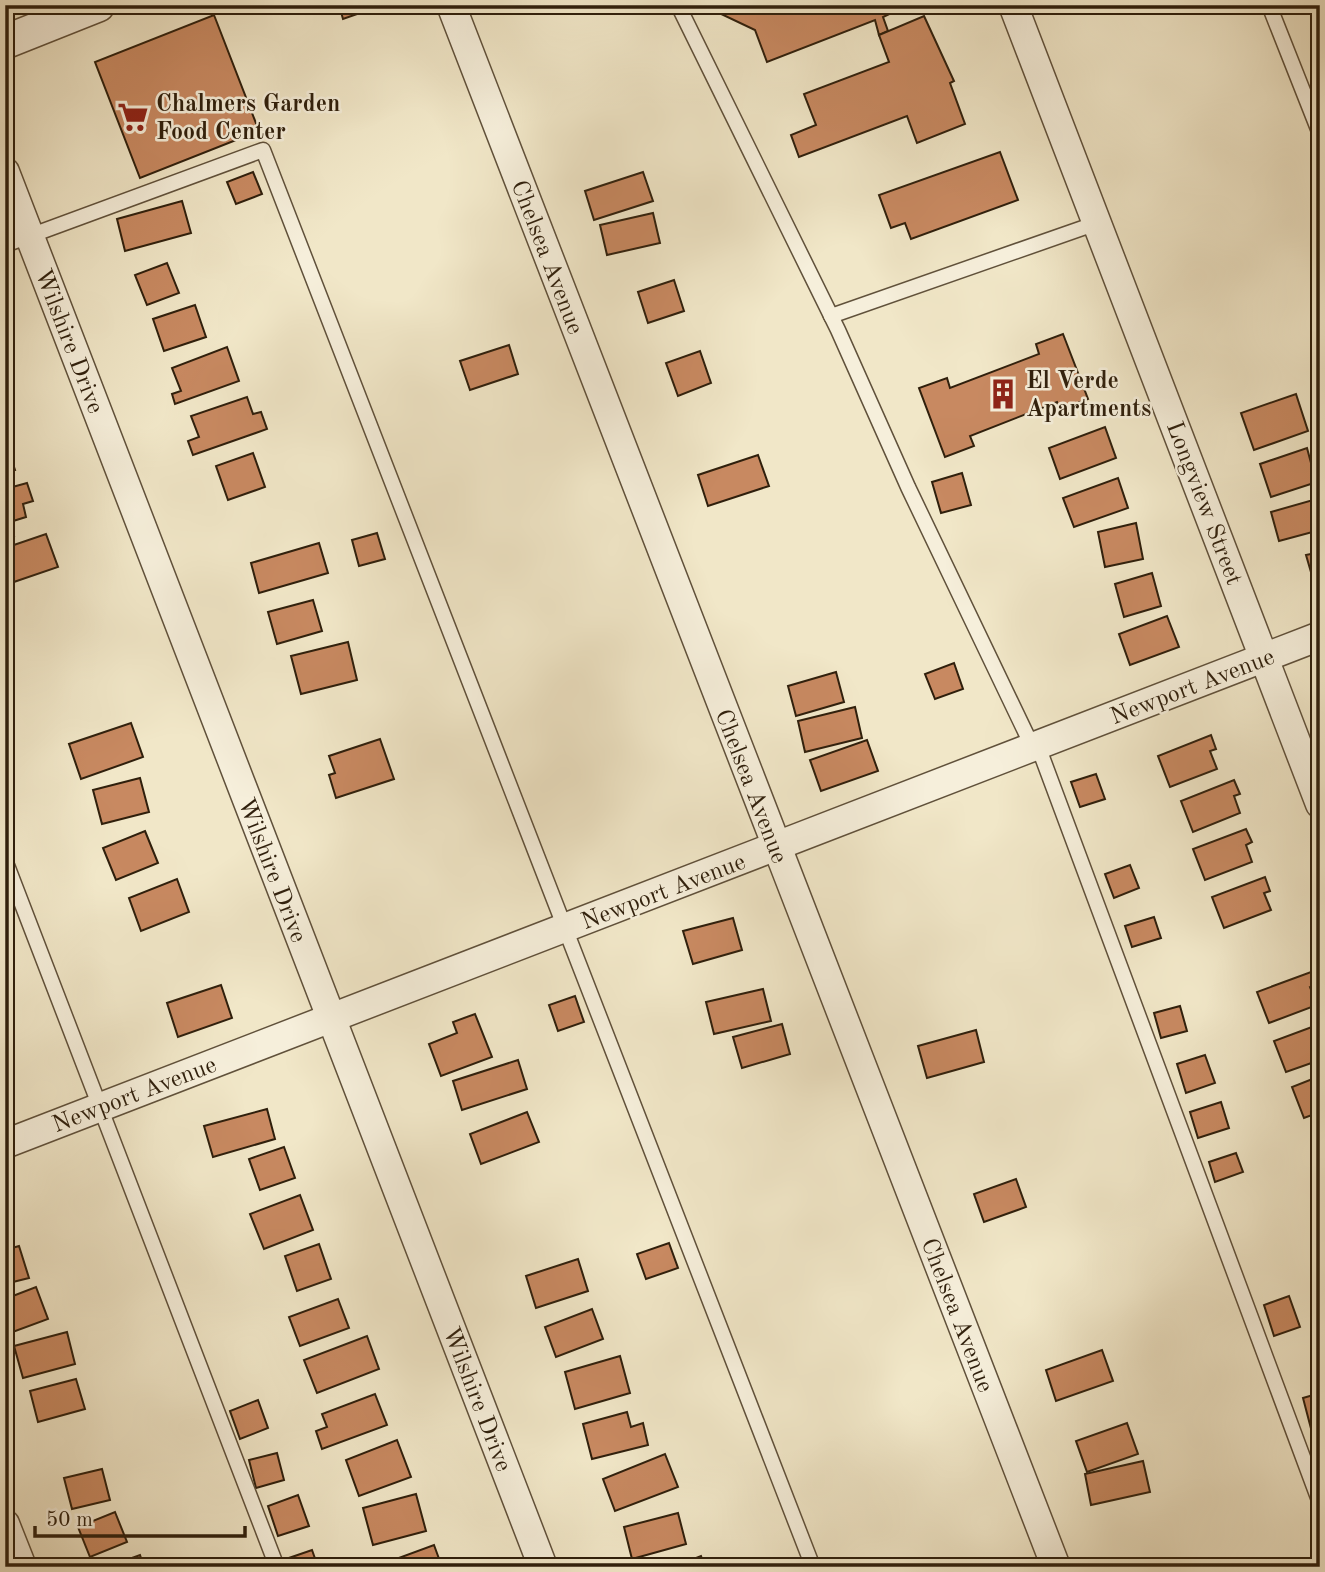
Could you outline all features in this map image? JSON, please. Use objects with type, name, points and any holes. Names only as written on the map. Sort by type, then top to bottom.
[{"type":"street","points":[[5,42],[98,5]]},
{"type":"street","name":"Chelsea Avenue","points":[[451,5],[1055,1567]]},
{"type":"street","name":"Longview Street","points":[[1013,5],[1320,804]]},
{"type":"street","name":"Wilshire Drive","points":[[5,172],[18,240],[331,1019],[543,1567]]},
{"type":"street","name":"Newport Avenue","points":[[5,1144],[1320,636]]},
{"type":"street","points":[[5,1524],[22,1567]]},
{"type":"lane","points":[[678,5],[831,316],[961,601],[1035,747],[1320,1503]]},
{"type":"lane","points":[[1269,5],[1320,134]]},
{"type":"lane","points":[[18,240],[263,150],[813,1567]]},
{"type":"lane","points":[[831,316],[1097,223]]},
{"type":"lane","points":[[5,860],[277,1567]]},
{"type":"building","points":[[339,5],[380,5],[380,6],[343,19]]},
{"type":"building","points":[[722,5],[908,5],[883,17],[888,31],[879,35],[875,20],[767,62],[755,30],[719,13]]},
{"type":"building","points":[[214,15],[259,131],[140,178],[95,62]]},
{"type":"building","points":[[924,16],[954,81],[950,83],[965,124],[917,143],[907,116],[799,157],[791,135],[816,125],[804,94],[889,62],[879,35]]},
{"type":"building","points":[[1000,152],[1018,200],[911,239],[905,223],[891,228],[879,195]]},
{"type":"building","points":[[253,172],[262,194],[236,204],[227,182]]},
{"type":"building","points":[[643,172],[653,201],[594,220],[585,191]]},
{"type":"building","points":[[182,201],[191,233],[125,251],[117,219]]},
{"type":"building","points":[[653,213],[660,243],[607,255],[600,225]]},
{"type":"building","points":[[167,263],[179,293],[147,305],[135,275]]},
{"type":"building","points":[[674,280],[684,311],[648,323],[638,292]]},
{"type":"building","points":[[195,305],[206,337],[164,351],[153,319]]},
{"type":"building","name":"El Verde Apartments","points":[[1063,334],[1088,399],[1060,410],[1057,402],[970,436],[974,446],[945,457],[919,388],[947,378],[950,388],[1039,354],[1036,344]]},
{"type":"building","points":[[509,345],[518,374],[470,390],[460,361]]},
{"type":"building","points":[[227,347],[239,381],[175,404],[172,394],[181,391],[172,368]]},
{"type":"building","points":[[700,351],[711,383],[678,396],[666,363]]},
{"type":"building","points":[[1296,394],[1308,431],[1254,450],[1241,413]]},
{"type":"building","points":[[247,397],[253,414],[261,412],[267,429],[193,455],[188,441],[199,437],[191,416]]},
{"type":"building","points":[[1105,427],[1116,458],[1060,479],[1049,448]]},
{"type":"building","points":[[5,440],[15,470],[5,472]]},
{"type":"building","points":[[1307,448],[1311,463],[1320,460],[1320,481],[1271,497],[1260,464]]},
{"type":"building","points":[[253,453],[265,487],[228,500],[216,466]]},
{"type":"building","points":[[758,455],[769,486],[708,506],[698,475]]},
{"type":"building","points":[[962,473],[971,505],[941,513],[932,482]]},
{"type":"building","points":[[1118,478],[1128,508],[1074,527],[1063,498]]},
{"type":"building","points":[[27,483],[33,501],[23,504],[26,517],[10,522],[14,536],[5,538],[5,489]]},
{"type":"building","points":[[1320,498],[1320,530],[1279,541],[1271,512]]},
{"type":"building","points":[[1136,523],[1143,559],[1105,567],[1098,532]]},
{"type":"building","points":[[377,533],[385,559],[359,566],[352,540]]},
{"type":"building","points":[[46,534],[58,567],[5,585],[5,548]]},
{"type":"building","points":[[319,543],[328,573],[259,593],[251,563]]},
{"type":"building","points":[[1320,552],[1320,584],[1315,586],[1306,555]]},
{"type":"building","points":[[1152,573],[1161,606],[1124,617],[1115,584]]},
{"type":"building","points":[[313,600],[322,631],[277,644],[268,612]]},
{"type":"building","points":[[1167,616],[1179,647],[1130,665],[1119,634]]},
{"type":"building","points":[[348,642],[357,680],[301,694],[291,656]]},
{"type":"building","points":[[954,663],[963,689],[935,699],[925,674]]},
{"type":"building","points":[[836,672],[844,702],[796,716],[788,686]]},
{"type":"building","points":[[855,707],[862,738],[805,752],[798,721]]},
{"type":"building","points":[[131,723],[143,757],[81,779],[69,744]]},
{"type":"building","points":[[1211,735],[1216,749],[1210,751],[1217,769],[1170,787],[1158,756]]},
{"type":"building","points":[[380,739],[394,779],[336,798],[329,775],[335,773],[329,756]]},
{"type":"building","points":[[867,740],[878,771],[821,791],[810,760]]},
{"type":"building","points":[[1096,774],[1105,799],[1080,807],[1071,782]]},
{"type":"building","points":[[140,778],[149,812],[102,824],[93,790]]},
{"type":"building","points":[[1234,780],[1240,794],[1234,796],[1240,813],[1193,832],[1181,801]]},
{"type":"building","points":[[1246,829],[1252,842],[1246,845],[1252,862],[1205,880],[1193,849]]},
{"type":"building","points":[[145,831],[158,863],[116,880],[103,848]]},
{"type":"building","points":[[1130,865],[1139,888],[1114,898],[1105,874]]},
{"type":"building","points":[[1265,877],[1270,891],[1264,893],[1271,910],[1224,928],[1212,897]]},
{"type":"building","points":[[177,879],[189,912],[141,931],[129,898]]},
{"type":"building","points":[[1154,917],[1161,938],[1132,947],[1125,926]]},
{"type":"building","points":[[733,918],[742,950],[693,964],[683,931]]},
{"type":"building","points":[[1311,972],[1316,985],[1310,987],[1317,1005],[1269,1023],[1257,992]]},
{"type":"building","points":[[221,985],[232,1018],[178,1037],[167,1003]]},
{"type":"building","points":[[763,989],[771,1021],[714,1034],[706,1002]]},
{"type":"building","points":[[575,996],[584,1022],[558,1031],[549,1005]]},
{"type":"building","points":[[1180,1006],[1187,1031],[1161,1038],[1154,1013]]},
{"type":"building","points":[[475,1014],[492,1057],[441,1076],[429,1044],[457,1033],[453,1022]]},
{"type":"building","points":[[782,1024],[790,1054],[742,1068],[733,1037]]},
{"type":"building","points":[[1320,1024],[1320,1060],[1286,1072],[1274,1041]]},
{"type":"building","points":[[976,1030],[984,1062],[927,1078],[918,1046]]},
{"type":"building","points":[[1205,1055],[1215,1083],[1186,1093],[1177,1064]]},
{"type":"building","points":[[518,1060],[527,1089],[462,1110],[453,1081]]},
{"type":"building","points":[[1320,1076],[1320,1112],[1304,1118],[1292,1087]]},
{"type":"building","points":[[1221,1102],[1229,1128],[1198,1138],[1190,1112]]},
{"type":"building","points":[[267,1109],[275,1139],[213,1157],[204,1126]]},
{"type":"building","points":[[527,1112],[539,1142],[481,1164],[470,1134]]},
{"type":"building","points":[[284,1147],[295,1178],[260,1190],[249,1159]]},
{"type":"building","points":[[1236,1153],[1243,1172],[1215,1182],[1209,1162]]},
{"type":"building","points":[[1016,1179],[1026,1207],[984,1222],[974,1194]]},
{"type":"building","points":[[300,1195],[313,1230],[264,1249],[250,1214]]},
{"type":"building","points":[[669,1243],[678,1268],[646,1279],[637,1254]]},
{"type":"building","points":[[319,1244],[331,1279],[297,1291],[285,1256]]},
{"type":"building","points":[[19,1246],[29,1278],[5,1284],[5,1250]]},
{"type":"building","points":[[578,1259],[588,1291],[536,1308],[526,1276]]},
{"type":"building","points":[[36,1287],[48,1319],[10,1333],[5,1321],[5,1299]]},
{"type":"building","points":[[1289,1296],[1300,1327],[1274,1336],[1264,1305]]},
{"type":"building","points":[[338,1299],[349,1328],[300,1346],[289,1317]]},
{"type":"building","points":[[592,1309],[603,1339],[556,1357],[545,1327]]},
{"type":"building","points":[[67,1332],[75,1364],[23,1378],[14,1346]]},
{"type":"building","points":[[367,1336],[379,1369],[317,1393],[304,1360]]},
{"type":"building","points":[[1102,1350],[1113,1381],[1056,1401],[1046,1370]]},
{"type":"building","points":[[620,1356],[630,1393],[575,1409],[565,1372]]},
{"type":"building","points":[[76,1379],[85,1409],[38,1422],[30,1391]]},
{"type":"building","points":[[1320,1393],[1320,1439],[1314,1440],[1303,1398]]},
{"type":"building","points":[[375,1394],[387,1425],[322,1449],[316,1431],[327,1427],[322,1414]]},
{"type":"building","points":[[258,1400],[268,1428],[240,1439],[230,1411]]},
{"type":"building","points":[[627,1412],[631,1427],[643,1423],[648,1445],[592,1459],[583,1424]]},
{"type":"building","points":[[1127,1423],[1138,1454],[1087,1472],[1076,1441]]},
{"type":"building","points":[[397,1440],[411,1477],[359,1496],[346,1460]]},
{"type":"building","points":[[277,1453],[284,1480],[256,1488],[249,1460]]},
{"type":"building","points":[[665,1454],[678,1487],[615,1511],[603,1479]]},
{"type":"building","points":[[1143,1461],[1150,1492],[1091,1505],[1085,1474]]},
{"type":"building","points":[[102,1469],[110,1500],[72,1509],[64,1478]]},
{"type":"building","points":[[416,1494],[426,1531],[373,1545],[363,1508]]},
{"type":"building","points":[[298,1495],[309,1526],[278,1536],[268,1506]]},
{"type":"building","points":[[115,1512],[127,1542],[90,1557],[78,1527]]},
{"type":"building","points":[[678,1513],[686,1544],[632,1559],[624,1527]]},
{"type":"building","points":[[434,1545],[442,1567],[387,1567],[385,1563]]},
{"type":"building","points":[[312,1550],[318,1567],[288,1567],[286,1559]]},
{"type":"building","points":[[140,1555],[144,1567],[107,1567]]},
{"type":"building","points":[[701,1556],[705,1567],[673,1567]]},
{"type":"place","name":"Chalmers Garden Food Center","points":[[133,117]]},
{"type":"place","name":"El Verde Apartments","points":[[1003,394]]}]
